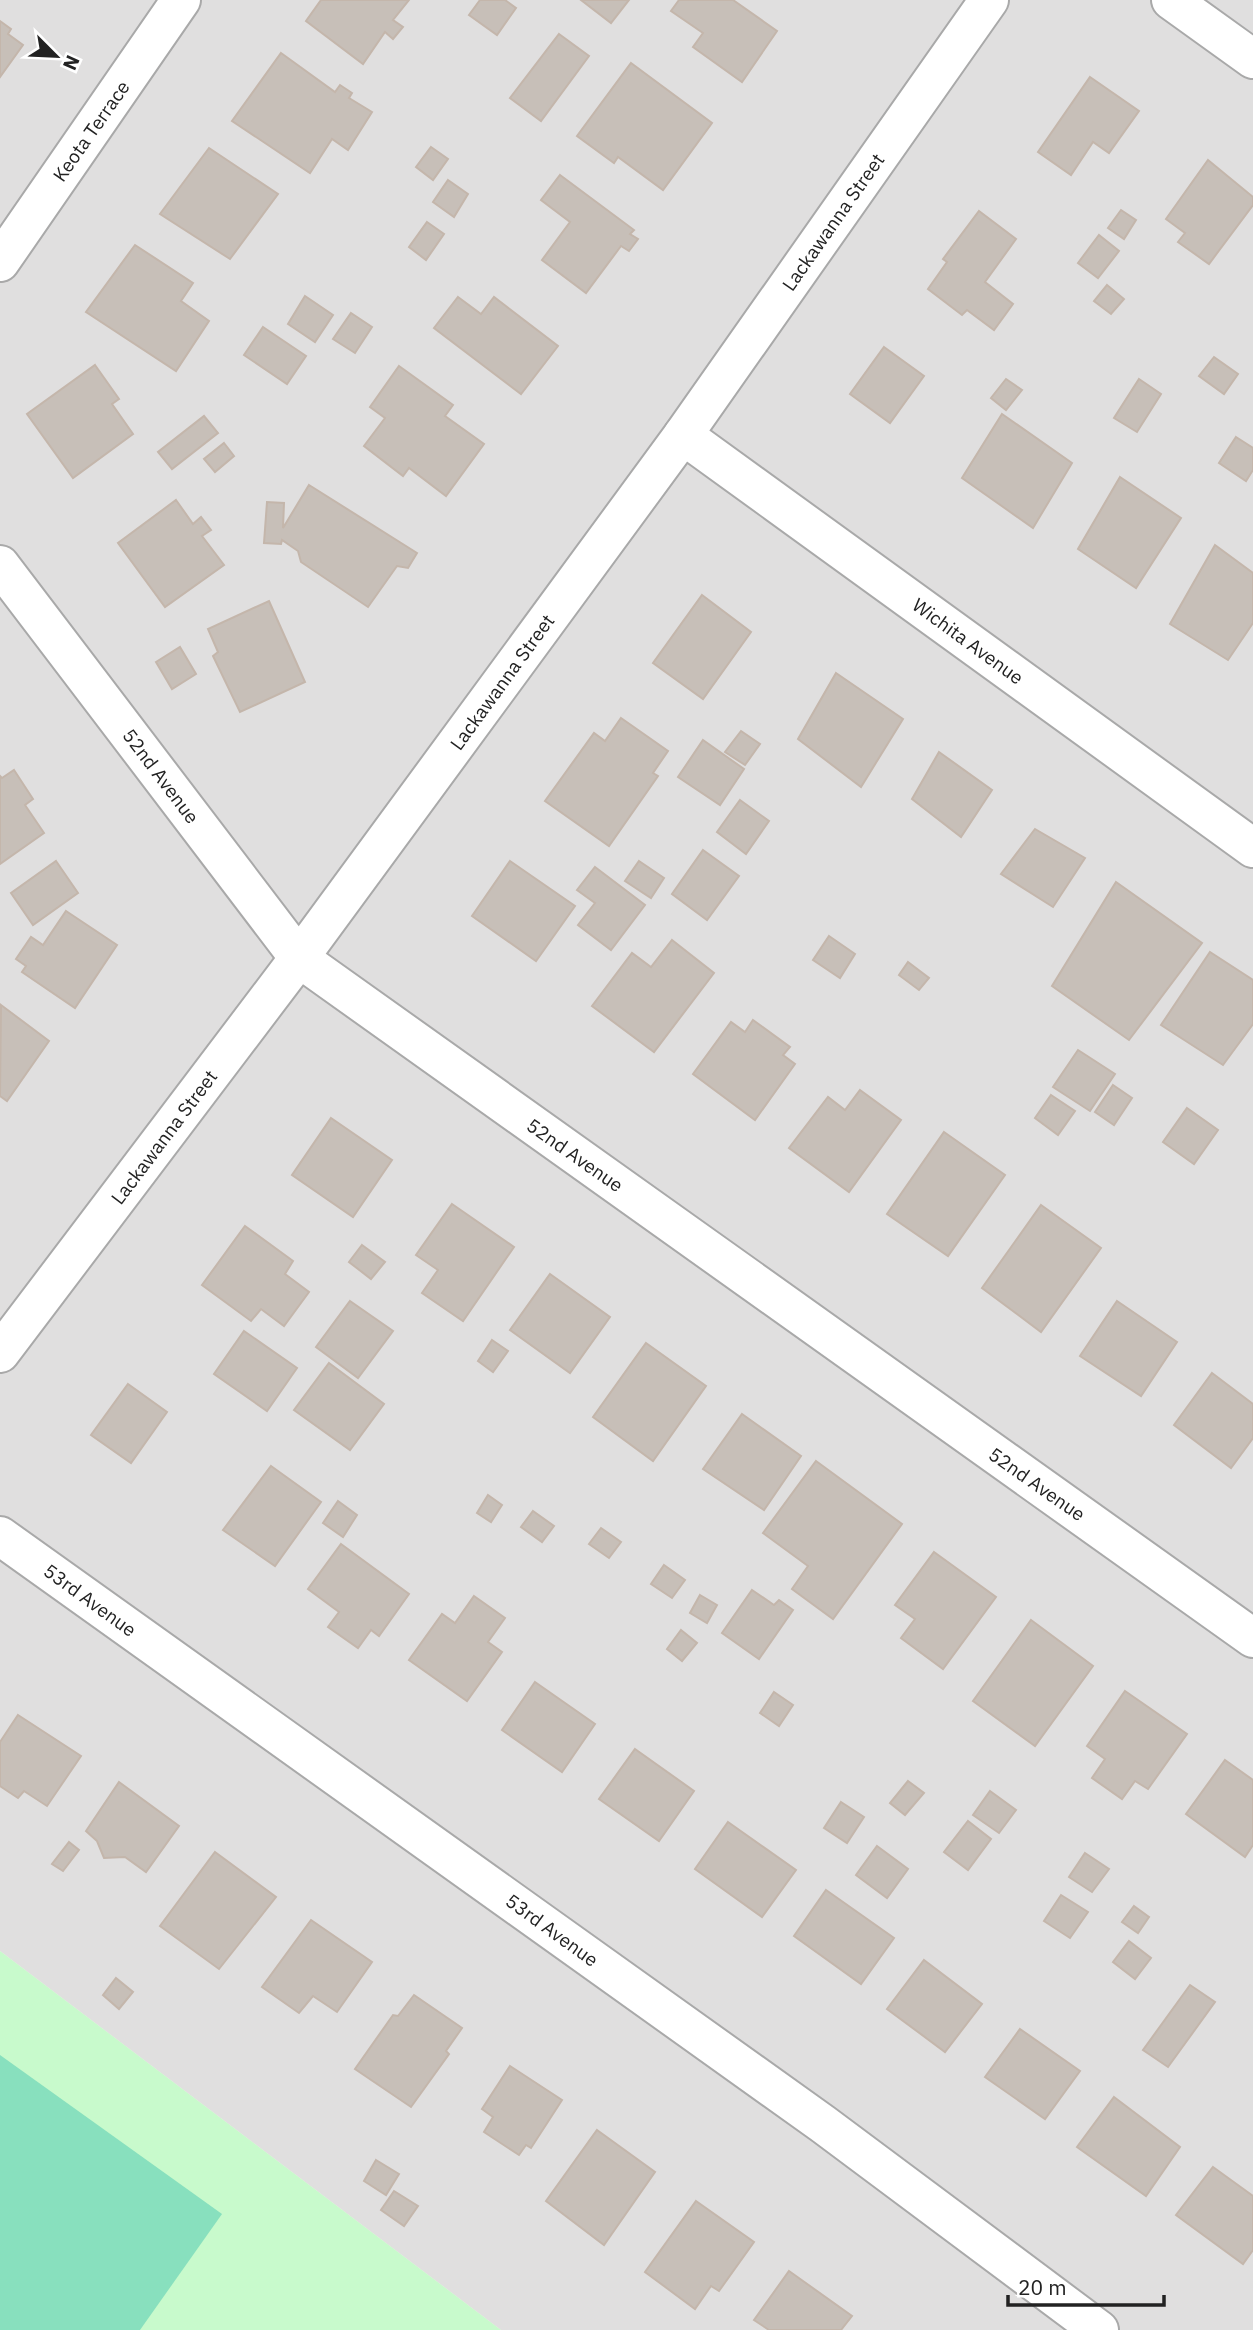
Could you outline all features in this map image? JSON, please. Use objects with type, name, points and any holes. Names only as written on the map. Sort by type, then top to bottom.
[{"type":"street","name":"Keota Terrace","points":[[0,262],[181,0]]},
{"type":"street","name":"Lackawanna Street","points":[[0,1353],[299,958],[683,435],[989,0]]},
{"type":"street","points":[[1171,0],[1253,59]]},
{"type":"street","name":"Wichita Avenue","points":[[683,435],[1253,848]]},
{"type":"street","name":"52nd Avenue","points":[[0,565],[299,958],[1253,1638]]},
{"type":"street","name":"53rd Avenue","points":[[0,1536],[823,2124],[1099,2330]]},
{"type":"shaded area","points":[[0,0],[1253,0],[1253,2330],[501,2330],[0,1951]]},
{"type":"green space","points":[[0,1951],[501,2330],[0,2330]]},
{"type":"green space","points":[[0,2055],[222,2214],[140,2330],[0,2330]]},
{"type":"building","points":[[321,0],[409,0],[393,20],[403,27],[393,39],[385,32],[363,64],[306,21]]},
{"type":"building","points":[[480,0],[505,0],[516,8],[497,35],[469,15]]},
{"type":"building","points":[[581,0],[629,0],[611,23]]},
{"type":"building","points":[[679,0],[733,0],[777,31],[742,82],[693,47],[703,33],[671,11]]},
{"type":"building","points":[[0,21],[11,29],[8,34],[23,45],[0,77]]},
{"type":"building","points":[[559,34],[589,56],[541,121],[510,98]]},
{"type":"building","points":[[281,53],[335,92],[340,85],[352,93],[349,98],[372,112],[348,150],[332,139],[310,173],[232,121]]},
{"type":"building","points":[[631,63],[712,123],[663,190],[618,157],[614,163],[577,136]]},
{"type":"building","points":[[1090,77],[1139,111],[1109,153],[1093,142],[1071,175],[1038,152]]},
{"type":"building","points":[[431,147],[448,159],[433,180],[416,167]]},
{"type":"building","points":[[209,148],[278,194],[230,259],[160,214]]},
{"type":"building","points":[[1208,160],[1253,197],[1253,205],[1209,264],[1178,242],[1185,233],[1166,219]]},
{"type":"building","points":[[560,175],[634,230],[630,234],[638,239],[629,251],[621,246],[586,293],[542,260],[570,222],[541,200]]},
{"type":"building","points":[[448,180],[468,194],[454,217],[433,202]]},
{"type":"building","points":[[1121,210],[1136,220],[1124,239],[1108,228]]},
{"type":"building","points":[[979,211],[1016,239],[985,282],[1013,304],[994,330],[967,310],[962,315],[928,289],[947,262],[943,259]]},
{"type":"building","points":[[427,222],[444,234],[426,260],[409,247]]},
{"type":"building","points":[[1099,235],[1119,251],[1098,278],[1078,263]]},
{"type":"building","points":[[135,245],[193,283],[181,301],[209,321],[176,371],[86,312]]},
{"type":"building","points":[[1107,285],[1124,299],[1111,314],[1094,301]]},
{"type":"building","points":[[305,296],[333,315],[315,342],[288,324]]},
{"type":"building","points":[[458,297],[481,314],[494,297],[558,346],[521,394],[434,328]]},
{"type":"building","points":[[351,313],[372,327],[355,353],[333,339]]},
{"type":"building","points":[[263,327],[306,356],[287,384],[244,355]]},
{"type":"building","points":[[884,347],[924,376],[890,423],[850,394]]},
{"type":"building","points":[[1214,357],[1238,374],[1224,394],[1199,376]]},
{"type":"building","points":[[95,365],[119,399],[112,404],[133,434],[73,478],[27,414]]},
{"type":"building","points":[[399,366],[453,405],[445,416],[484,444],[446,496],[409,468],[403,476],[364,446],[385,418],[370,407]]},
{"type":"building","points":[[1006,379],[1022,390],[1006,410],[991,398]]},
{"type":"building","points":[[1139,379],[1161,394],[1137,432],[1114,418]]},
{"type":"building","points":[[1002,414],[1072,463],[1033,528],[962,478]]},
{"type":"building","points":[[204,416],[218,433],[172,469],[158,452]]},
{"type":"building","points":[[1236,437],[1253,448],[1253,470],[1246,481],[1219,463]]},
{"type":"building","points":[[224,443],[234,456],[215,472],[204,459]]},
{"type":"building","points":[[1120,477],[1181,518],[1136,588],[1078,549]]},
{"type":"building","points":[[309,485],[417,553],[408,568],[397,566],[368,607],[301,562],[298,551],[282,540],[281,544],[264,543],[267,502],[284,503],[283,528]]},
{"type":"building","points":[[176,500],[193,524],[201,517],[211,530],[202,536],[224,565],[165,607],[118,543]]},
{"type":"building","points":[[1215,545],[1253,573],[1253,623],[1228,660],[1170,624]]},
{"type":"building","points":[[702,595],[751,632],[703,699],[653,663]]},
{"type":"building","points":[[269,601],[305,682],[240,712],[213,656],[218,652],[208,629]]},
{"type":"building","points":[[180,647],[196,674],[172,689],[156,662]]},
{"type":"building","points":[[836,673],[903,719],[861,787],[798,739]]},
{"type":"building","points":[[621,718],[668,751],[653,773],[658,776],[609,846],[545,801],[594,733],[605,741]]},
{"type":"building","points":[[741,731],[760,744],[745,765],[725,752]]},
{"type":"building","points":[[703,740],[744,769],[720,805],[678,777]]},
{"type":"building","points":[[939,752],[992,790],[961,837],[912,799]]},
{"type":"building","points":[[14,770],[33,799],[25,805],[44,833],[0,864],[0,776],[2,778]]},
{"type":"building","points":[[740,800],[769,821],[746,854],[717,832]]},
{"type":"building","points":[[1035,829],[1085,858],[1053,907],[1001,874]]},
{"type":"building","points":[[703,850],[739,876],[707,920],[672,894]]},
{"type":"building","points":[[56,861],[78,893],[33,925],[11,893]]},
{"type":"building","points":[[510,861],[575,906],[536,961],[472,916]]},
{"type":"building","points":[[639,861],[664,878],[651,898],[625,881]]},
{"type":"building","points":[[595,867],[645,905],[611,950],[578,925],[595,903],[577,890]]},
{"type":"building","points":[[1116,882],[1202,943],[1129,1040],[1052,986]]},
{"type":"building","points":[[66,911],[117,945],[75,1008],[22,972],[26,966],[16,959],[31,937],[43,945]]},
{"type":"building","points":[[829,936],[855,954],[840,978],[813,960]]},
{"type":"building","points":[[672,940],[714,973],[654,1052],[592,1006],[632,953],[651,967]]},
{"type":"building","points":[[1210,952],[1253,980],[1253,1024],[1223,1065],[1161,1025]]},
{"type":"building","points":[[908,962],[929,978],[919,990],[899,975]]},
{"type":"building","points":[[1,1005],[49,1041],[7,1101],[0,1096]]},
{"type":"building","points":[[753,1020],[790,1047],[783,1055],[795,1064],[755,1120],[693,1074],[731,1022],[745,1032]]},
{"type":"building","points":[[1078,1050],[1115,1074],[1090,1111],[1053,1087]]},
{"type":"building","points":[[1113,1085],[1132,1098],[1114,1125],[1095,1112]]},
{"type":"building","points":[[860,1090],[901,1120],[849,1192],[789,1148],[828,1097],[845,1110]]},
{"type":"building","points":[[1051,1095],[1075,1111],[1058,1135],[1035,1118]]},
{"type":"building","points":[[1187,1108],[1218,1130],[1194,1164],[1163,1142]]},
{"type":"building","points":[[331,1118],[392,1160],[353,1217],[292,1175]]},
{"type":"building","points":[[944,1132],[1005,1175],[948,1256],[887,1214]]},
{"type":"building","points":[[452,1204],[514,1247],[463,1321],[422,1293],[438,1270],[416,1255]]},
{"type":"building","points":[[1041,1205],[1101,1248],[1041,1332],[982,1288]]},
{"type":"building","points":[[245,1226],[293,1261],[285,1274],[309,1292],[284,1326],[261,1309],[251,1321],[202,1285]]},
{"type":"building","points":[[362,1245],[385,1262],[371,1279],[349,1262]]},
{"type":"building","points":[[550,1274],[610,1317],[570,1373],[510,1330]]},
{"type":"building","points":[[350,1301],[393,1331],[358,1378],[316,1347]]},
{"type":"building","points":[[1117,1301],[1177,1342],[1141,1396],[1080,1356]]},
{"type":"building","points":[[244,1331],[297,1368],[267,1411],[214,1374]]},
{"type":"building","points":[[492,1340],[508,1351],[493,1372],[478,1361]]},
{"type":"building","points":[[646,1343],[706,1386],[653,1461],[593,1417]]},
{"type":"building","points":[[329,1363],[384,1404],[350,1450],[294,1410]]},
{"type":"building","points":[[1212,1373],[1253,1404],[1253,1438],[1231,1468],[1174,1425]]},
{"type":"building","points":[[128,1384],[167,1412],[131,1463],[91,1435]]},
{"type":"building","points":[[742,1414],[801,1456],[764,1510],[703,1469]]},
{"type":"building","points":[[816,1461],[902,1524],[833,1619],[792,1589],[808,1566],[763,1533]]},
{"type":"building","points":[[271,1466],[321,1502],[275,1566],[223,1530]]},
{"type":"building","points":[[488,1495],[502,1505],[491,1522],[477,1513]]},
{"type":"building","points":[[338,1501],[357,1515],[343,1537],[323,1523]]},
{"type":"building","points":[[533,1511],[554,1526],[542,1542],[521,1527]]},
{"type":"building","points":[[601,1528],[621,1542],[609,1558],[589,1544]]},
{"type":"building","points":[[341,1544],[409,1594],[379,1636],[371,1630],[358,1648],[328,1627],[339,1612],[308,1589]]},
{"type":"building","points":[[934,1552],[996,1597],[943,1669],[901,1638],[915,1619],[895,1605]]},
{"type":"building","points":[[664,1565],[685,1580],[672,1598],[651,1584]]},
{"type":"building","points":[[752,1590],[774,1605],[779,1600],[793,1610],[759,1659],[722,1633]]},
{"type":"building","points":[[700,1595],[717,1605],[707,1623],[690,1613]]},
{"type":"building","points":[[474,1596],[505,1618],[488,1642],[502,1652],[467,1701],[409,1660],[442,1614],[455,1623]]},
{"type":"building","points":[[1031,1620],[1093,1666],[1035,1746],[973,1701]]},
{"type":"building","points":[[681,1630],[697,1643],[682,1661],[667,1649]]},
{"type":"building","points":[[535,1682],[595,1724],[562,1772],[502,1730]]},
{"type":"building","points":[[1125,1691],[1187,1734],[1148,1789],[1135,1781],[1122,1799],[1092,1778],[1105,1759],[1087,1746]]},
{"type":"building","points":[[774,1692],[793,1705],[779,1726],[760,1713]]},
{"type":"building","points":[[18,1715],[81,1756],[47,1806],[24,1791],[18,1798],[0,1786],[0,1742]]},
{"type":"building","points":[[635,1749],[694,1791],[659,1841],[599,1799]]},
{"type":"building","points":[[1225,1760],[1253,1780],[1253,1845],[1245,1857],[1186,1814]]},
{"type":"building","points":[[908,1781],[924,1793],[905,1815],[890,1803]]},
{"type":"building","points":[[119,1782],[179,1826],[146,1872],[125,1857],[104,1858],[97,1841],[86,1831]]},
{"type":"building","points":[[990,1791],[1016,1810],[999,1833],[973,1815]]},
{"type":"building","points":[[841,1802],[864,1817],[847,1843],[824,1828]]},
{"type":"building","points":[[968,1821],[991,1839],[968,1870],[944,1852]]},
{"type":"building","points":[[728,1822],[796,1870],[762,1917],[695,1869]]},
{"type":"building","points":[[69,1842],[79,1850],[63,1871],[52,1864]]},
{"type":"building","points":[[877,1846],[908,1869],[887,1898],[856,1875]]},
{"type":"building","points":[[215,1852],[276,1897],[219,1969],[160,1926]]},
{"type":"building","points":[[1085,1853],[1109,1869],[1092,1892],[1069,1877]]},
{"type":"building","points":[[826,1890],[894,1938],[861,1984],[794,1936]]},
{"type":"building","points":[[1061,1895],[1088,1912],[1070,1938],[1044,1921]]},
{"type":"building","points":[[1134,1906],[1149,1917],[1138,1933],[1122,1922]]},
{"type":"building","points":[[311,1920],[372,1962],[337,2012],[313,1996],[299,2013],[262,1987]]},
{"type":"building","points":[[1129,1941],[1151,1958],[1135,1979],[1113,1962]]},
{"type":"building","points":[[924,1960],[982,2004],[945,2052],[887,2009]]},
{"type":"building","points":[[116,1978],[133,1992],[119,2009],[103,1995]]},
{"type":"building","points":[[1190,1985],[1215,2002],[1168,2067],[1143,2050]]},
{"type":"building","points":[[414,1995],[462,2028],[446,2051],[449,2054],[411,2107],[355,2069],[393,2015],[398,2016]]},
{"type":"building","points":[[1020,2029],[1080,2071],[1045,2119],[985,2077]]},
{"type":"building","points":[[510,2066],[562,2100],[531,2148],[526,2145],[519,2155],[484,2132],[493,2117],[482,2109]]},
{"type":"building","points":[[1114,2097],[1180,2147],[1146,2196],[1077,2147]]},
{"type":"building","points":[[597,2130],[655,2172],[604,2245],[546,2201]]},
{"type":"building","points":[[376,2160],[399,2174],[386,2195],[364,2181]]},
{"type":"building","points":[[1213,2167],[1253,2196],[1253,2250],[1243,2264],[1176,2215]]},
{"type":"building","points":[[394,2191],[418,2206],[404,2226],[381,2210]]},
{"type":"building","points":[[696,2201],[754,2242],[719,2291],[711,2286],[695,2309],[645,2272]]},
{"type":"building","points":[[789,2271],[852,2316],[841,2330],[769,2330],[754,2320]]}]
